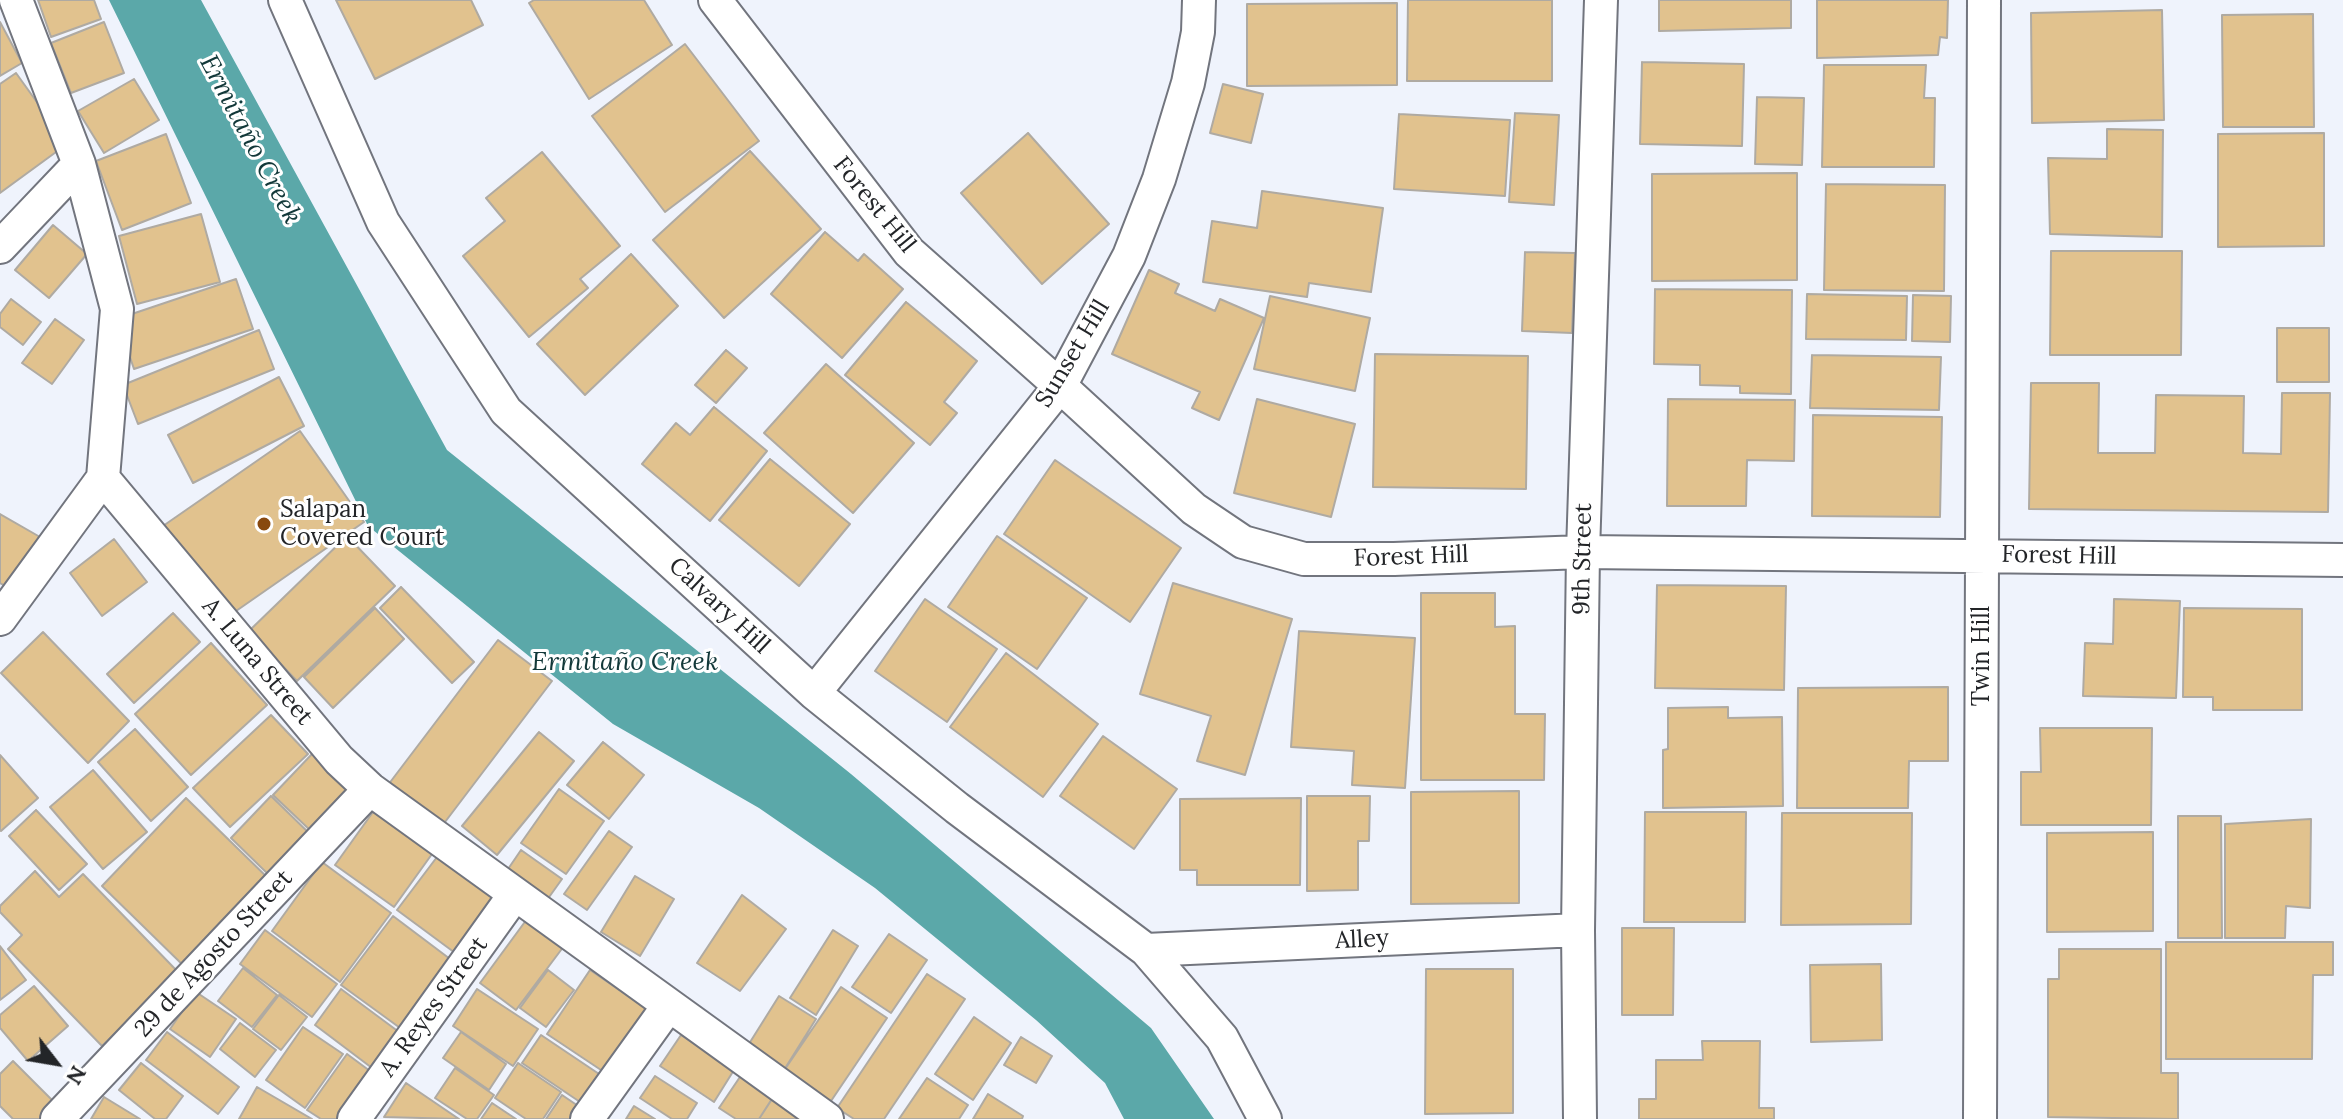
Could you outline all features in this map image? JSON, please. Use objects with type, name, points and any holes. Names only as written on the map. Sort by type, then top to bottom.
[{"type":"street","points":[[0,619],[103,478],[117,309],[79,164],[16,0]]},
{"type":"street","name":"Calvary Hill","points":[[285,0],[383,222],[506,411],[814,693],[957,808],[1146,950],[1222,1038],[1265,1119]]},
{"type":"street","name":"Forest Hill","points":[[715,0],[909,252],[1194,509],[1243,542],[1304,559],[1583,552],[2343,560]]},
{"type":"street","name":"Sunset Hill","points":[[814,693],[1060,386],[1129,256],[1159,179],[1188,83],[1198,32],[1199,0]]},
{"type":"street","name":"9th Street","points":[[1580,1119],[1578,930],[1583,552],[1601,0]]},
{"type":"street","name":"Twin Hill","points":[[1980,1119],[1984,0]]},
{"type":"street","points":[[0,247],[79,164]]},
{"type":"street","name":"A. Luna Street","points":[[103,478],[339,760],[370,789],[822,1118]]},
{"type":"street","name":"29 de Agosto Street","points":[[57,1119],[370,789]]},
{"type":"street","name":"A. Reyes Street","points":[[354,1119],[515,894]]},
{"type":"street","name":"Alley","points":[[1146,950],[1578,930]]},
{"type":"street","points":[[587,1119],[669,1005]]},
{"type":"water","name":"Ermitaño Creek","points":[[109,0],[201,0],[447,450],[851,774],[1151,1028],[1214,1119],[1124,1119],[1105,1083],[1036,1020],[875,888],[759,808],[613,724],[368,526]]},
{"type":"building","points":[[38,0],[94,0],[101,19],[51,37]]},
{"type":"building","points":[[336,0],[471,0],[483,25],[375,79]]},
{"type":"building","points":[[534,0],[644,0],[672,45],[589,99],[529,3]]},
{"type":"building","points":[[1408,0],[1552,0],[1552,81],[1407,81]]},
{"type":"building","points":[[1659,0],[1791,0],[1791,28],[1659,31]]},
{"type":"building","points":[[1817,0],[1948,0],[1947,38],[1940,37],[1938,55],[1817,58]]},
{"type":"building","points":[[1397,3],[1397,85],[1247,86],[1247,4]]},
{"type":"building","points":[[2162,10],[2164,120],[2032,123],[2031,13]]},
{"type":"building","points":[[2313,14],[2314,127],[2223,127],[2222,15]]},
{"type":"building","points":[[0,22],[22,63],[0,76]]},
{"type":"building","points":[[104,22],[124,73],[71,93],[51,43]]},
{"type":"building","points":[[685,44],[759,141],[665,212],[592,116]]},
{"type":"building","points":[[1642,62],[1744,64],[1742,146],[1640,144]]},
{"type":"building","points":[[1824,65],[1926,65],[1924,98],[1935,98],[1934,167],[1822,167]]},
{"type":"building","points":[[16,73],[67,144],[0,193],[0,84]]},
{"type":"building","points":[[134,79],[159,120],[104,153],[78,111]]},
{"type":"building","points":[[1223,84],[1263,94],[1251,143],[1210,133]]},
{"type":"building","points":[[1757,97],[1804,98],[1802,165],[1755,164]]},
{"type":"building","points":[[1515,113],[1559,115],[1554,205],[1509,202]]},
{"type":"building","points":[[1399,114],[1510,120],[1505,196],[1394,189]]},
{"type":"building","points":[[2107,129],[2163,130],[2162,237],[2050,234],[2048,158],[2107,159]]},
{"type":"building","points":[[1028,133],[1109,224],[1042,284],[961,193]]},
{"type":"building","points":[[2324,133],[2324,246],[2218,247],[2218,134]]},
{"type":"building","points":[[166,134],[191,203],[122,230],[96,161]]},
{"type":"building","points":[[750,151],[821,229],[724,318],[653,240]]},
{"type":"building","points":[[542,152],[620,246],[580,279],[588,288],[529,337],[463,256],[505,221],[486,198]]},
{"type":"building","points":[[1797,173],[1797,280],[1652,281],[1652,174]]},
{"type":"building","points":[[1826,184],[1945,185],[1944,291],[1824,290]]},
{"type":"building","points":[[1262,191],[1383,208],[1371,292],[1309,283],[1307,297],[1203,282],[1212,221],[1257,228]]},
{"type":"building","points":[[201,214],[220,282],[137,304],[119,236]]},
{"type":"building","points":[[53,225],[87,254],[49,298],[15,270]]},
{"type":"building","points":[[825,232],[858,261],[864,254],[903,289],[842,358],[771,294]]},
{"type":"building","points":[[2051,251],[2182,251],[2181,355],[2050,355]]},
{"type":"building","points":[[1525,252],[1575,253],[1572,333],[1522,331]]},
{"type":"building","points":[[631,254],[678,306],[585,395],[537,344]]},
{"type":"building","points":[[1149,270],[1179,284],[1175,293],[1215,311],[1220,299],[1264,318],[1219,420],[1192,408],[1200,392],[1112,354]]},
{"type":"building","points":[[236,279],[253,329],[134,369],[117,319]]},
{"type":"building","points":[[1655,289],[1792,290],[1791,394],[1740,393],[1740,386],[1700,385],[1700,365],[1654,364]]},
{"type":"building","points":[[1807,294],[1907,296],[1906,340],[1806,339]]},
{"type":"building","points":[[1913,295],[1951,296],[1950,342],[1912,341]]},
{"type":"building","points":[[1270,296],[1370,318],[1355,391],[1254,369]]},
{"type":"building","points":[[11,299],[41,322],[23,345],[0,327],[0,314]]},
{"type":"building","points":[[906,302],[977,361],[944,402],[957,413],[930,445],[845,375]]},
{"type":"building","points":[[55,319],[84,340],[52,384],[22,363]]},
{"type":"building","points":[[2277,328],[2329,328],[2329,382],[2277,382]]},
{"type":"building","points":[[259,330],[274,369],[138,424],[123,385]]},
{"type":"building","points":[[726,350],[747,368],[716,403],[695,385]]},
{"type":"building","points":[[1375,354],[1528,356],[1526,489],[1373,487]]},
{"type":"building","points":[[1812,355],[1941,357],[1939,410],[1810,408]]},
{"type":"building","points":[[826,364],[914,443],[853,513],[764,433]]},
{"type":"building","points":[[279,377],[304,426],[193,483],[168,435]]},
{"type":"building","points":[[2031,383],[2099,383],[2098,453],[2155,453],[2156,395],[2244,396],[2243,453],[2281,454],[2282,393],[2330,393],[2328,512],[2029,509]]},
{"type":"building","points":[[1257,399],[1355,424],[1331,517],[1234,493]]},
{"type":"building","points":[[1668,399],[1795,400],[1794,461],[1747,460],[1746,506],[1667,506]]},
{"type":"building","points":[[714,407],[767,451],[710,521],[642,464],[676,423],[690,435]]},
{"type":"building","points":[[1813,415],[1942,417],[1940,517],[1812,516]]},
{"type":"building","name":"Salapan Covered Court","points":[[300,431],[364,522],[226,618],[163,526]]},
{"type":"building","points":[[770,459],[850,524],[799,586],[719,520]]},
{"type":"building","points":[[1055,460],[1181,548],[1130,622],[1004,534]]},
{"type":"building","points":[[0,514],[40,537],[9,588],[0,583]]},
{"type":"building","points":[[347,536],[395,586],[297,681],[249,631]]},
{"type":"building","points":[[997,536],[1087,598],[1037,669],[948,607]]},
{"type":"building","points":[[114,539],[147,582],[102,616],[70,573]]},
{"type":"building","points":[[1173,583],[1292,619],[1245,775],[1197,761],[1211,716],[1140,694]]},
{"type":"building","points":[[1657,585],[1786,586],[1784,690],[1655,688]]},
{"type":"building","points":[[401,587],[474,662],[452,683],[380,608]]},
{"type":"building","points":[[1421,593],[1495,593],[1495,627],[1515,626],[1515,714],[1545,714],[1544,780],[1421,780]]},
{"type":"building","points":[[925,599],[997,649],[947,722],[875,671]]},
{"type":"building","points":[[2114,599],[2180,601],[2176,698],[2083,696],[2085,643],[2113,644]]},
{"type":"building","points":[[375,608],[404,639],[333,708],[304,677]]},
{"type":"building","points":[[2184,608],[2302,609],[2302,710],[2213,710],[2213,697],[2183,697]]},
{"type":"building","points":[[173,613],[200,642],[134,703],[107,674]]},
{"type":"building","points":[[1299,631],[1415,638],[1405,788],[1352,785],[1354,751],[1291,747]]},
{"type":"building","points":[[43,632],[129,721],[88,763],[1,673]]},
{"type":"building","points":[[498,640],[552,681],[442,826],[388,785]]},
{"type":"building","points":[[211,643],[267,705],[191,775],[135,714]]},
{"type":"building","points":[[1006,653],[1098,724],[1043,797],[950,727]]},
{"type":"building","points":[[1948,687],[1948,761],[1909,761],[1908,808],[1797,808],[1798,688]]},
{"type":"building","points":[[1728,707],[1728,718],[1782,717],[1783,806],[1663,808],[1663,750],[1668,749],[1668,708]]},
{"type":"building","points":[[271,715],[308,754],[230,827],[193,788]]},
{"type":"building","points":[[2040,728],[2152,728],[2151,825],[2021,825],[2021,772],[2041,772]]},
{"type":"building","points":[[135,729],[188,787],[151,821],[98,762]]},
{"type":"building","points":[[539,732],[574,761],[497,855],[462,826]]},
{"type":"building","points":[[1103,736],[1177,789],[1134,849],[1060,796]]},
{"type":"building","points":[[603,742],[644,775],[609,819],[567,785]]},
{"type":"building","points":[[312,754],[351,791],[312,832],[273,795]]},
{"type":"building","points":[[0,755],[38,798],[1,831],[0,830]]},
{"type":"building","points":[[93,770],[147,832],[103,869],[50,807]]},
{"type":"building","points":[[559,789],[604,821],[566,874],[521,843]]},
{"type":"building","points":[[1519,791],[1519,903],[1411,904],[1411,792]]},
{"type":"building","points":[[271,796],[311,835],[271,877],[231,838]]},
{"type":"building","points":[[1307,796],[1370,796],[1369,841],[1358,841],[1358,890],[1307,891]]},
{"type":"building","points":[[186,798],[273,883],[189,971],[102,886]]},
{"type":"building","points":[[1301,798],[1300,885],[1197,885],[1197,870],[1180,870],[1180,799]]},
{"type":"building","points":[[36,810],[87,864],[59,890],[9,836]]},
{"type":"building","points":[[373,812],[432,854],[394,907],[335,865]]},
{"type":"building","points":[[1645,812],[1746,812],[1745,922],[1644,922]]},
{"type":"building","points":[[1782,813],[1912,813],[1911,924],[1781,925]]},
{"type":"building","points":[[2178,816],[2221,816],[2222,938],[2178,938]]},
{"type":"building","points":[[2311,819],[2310,908],[2286,906],[2285,938],[2225,938],[2225,824]]},
{"type":"building","points":[[609,831],[632,847],[587,910],[564,894]]},
{"type":"building","points":[[2153,832],[2153,931],[2047,932],[2047,833]]},
{"type":"building","points":[[521,850],[562,879],[547,900],[506,872]]},
{"type":"building","points":[[440,853],[508,903],[466,961],[397,910]]},
{"type":"building","points":[[322,862],[391,913],[340,982],[272,931]]},
{"type":"building","points":[[35,871],[59,897],[83,874],[178,972],[102,1046],[8,949],[22,935],[0,912],[0,906]]},
{"type":"building","points":[[635,876],[674,899],[640,956],[601,932]]},
{"type":"building","points":[[742,895],[786,929],[740,991],[697,963]]},
{"type":"building","points":[[393,916],[458,965],[407,1033],[341,985]]},
{"type":"building","points":[[527,919],[564,946],[516,1010],[480,983]]},
{"type":"building","points":[[1622,928],[1674,928],[1673,1015],[1622,1015]]},
{"type":"building","points":[[265,930],[337,984],[312,1017],[240,964]]},
{"type":"building","points":[[833,930],[858,946],[816,1015],[790,998]]},
{"type":"building","points":[[889,934],[927,960],[891,1013],[852,987]]},
{"type":"building","points":[[2166,942],[2333,942],[2333,975],[2313,975],[2312,1059],[2166,1059]]},
{"type":"building","points":[[0,946],[26,980],[0,1000]]},
{"type":"building","points":[[2059,949],[2161,949],[2161,1073],[2178,1073],[2178,1119],[2048,1117],[2048,979],[2059,979]]},
{"type":"building","points":[[1881,964],[1882,1040],[1811,1042],[1810,965]]},
{"type":"building","points":[[243,968],[277,995],[252,1027],[218,1001]]},
{"type":"building","points":[[1426,969],[1513,969],[1513,1113],[1425,1114]]},
{"type":"building","points":[[548,970],[574,990],[546,1027],[520,1008]]},
{"type":"building","points":[[590,970],[656,1015],[613,1078],[547,1034]]},
{"type":"building","points":[[927,974],[965,999],[884,1119],[854,1119],[837,1108]]},
{"type":"building","points":[[34,986],[68,1026],[28,1061],[0,1028],[0,1015]]},
{"type":"building","points":[[841,987],[887,1018],[829,1104],[783,1072]]},
{"type":"building","points":[[341,989],[403,1035],[376,1071],[315,1025]]},
{"type":"building","points":[[477,989],[538,1029],[513,1066],[453,1026]]},
{"type":"building","points":[[196,992],[236,1019],[210,1057],[170,1029]]},
{"type":"building","points":[[279,995],[307,1017],[281,1050],[253,1029]]},
{"type":"building","points":[[779,996],[816,1019],[784,1070],[747,1047]]},
{"type":"building","points":[[974,1017],[1011,1043],[973,1100],[935,1074]]},
{"type":"building","points":[[240,1023],[276,1050],[255,1077],[220,1049]]},
{"type":"building","points":[[303,1027],[343,1054],[305,1108],[266,1080]]},
{"type":"building","points":[[167,1032],[239,1087],[218,1114],[146,1060]]},
{"type":"building","points":[[461,1032],[506,1064],[489,1090],[443,1058]]},
{"type":"building","points":[[541,1035],[608,1080],[589,1108],[522,1063]]},
{"type":"building","points":[[681,1035],[734,1070],[714,1102],[660,1066]]},
{"type":"building","points":[[1021,1037],[1052,1056],[1036,1083],[1004,1065]]},
{"type":"building","points":[[1702,1041],[1760,1041],[1759,1108],[1774,1108],[1774,1119],[1639,1119],[1639,1099],[1656,1099],[1656,1060],[1703,1060]]},
{"type":"building","points":[[347,1054],[374,1074],[342,1119],[321,1119],[307,1110]]},
{"type":"building","points":[[13,1061],[59,1107],[47,1119],[13,1119],[0,1106],[0,1074]]},
{"type":"building","points":[[141,1063],[183,1096],[166,1119],[155,1119],[119,1090]]},
{"type":"building","points":[[518,1063],[561,1092],[543,1119],[526,1119],[495,1098]]},
{"type":"building","points":[[455,1068],[494,1095],[477,1119],[467,1119],[435,1098]]},
{"type":"building","points":[[744,1071],[776,1093],[759,1119],[736,1119],[719,1108]]},
{"type":"building","points":[[655,1076],[697,1103],[687,1119],[672,1119],[640,1098]]},
{"type":"building","points":[[927,1078],[968,1105],[959,1119],[899,1119]]},
{"type":"building","points":[[406,1083],[459,1119],[384,1117]]},
{"type":"building","points":[[257,1087],[312,1119],[239,1119]]},
{"type":"building","points":[[775,1094],[811,1119],[759,1119]]},
{"type":"building","points":[[988,1094],[1023,1116],[1022,1119],[973,1119]]},
{"type":"building","points":[[562,1095],[587,1112],[582,1119],[546,1119]]},
{"type":"building","points":[[104,1097],[140,1119],[91,1119]]},
{"type":"building","points":[[492,1103],[516,1119],[481,1119]]},
{"type":"building","points":[[634,1106],[655,1119],[626,1119]]},
{"type":"place","name":"Salapan Covered Court","points":[[264,524]]}]
